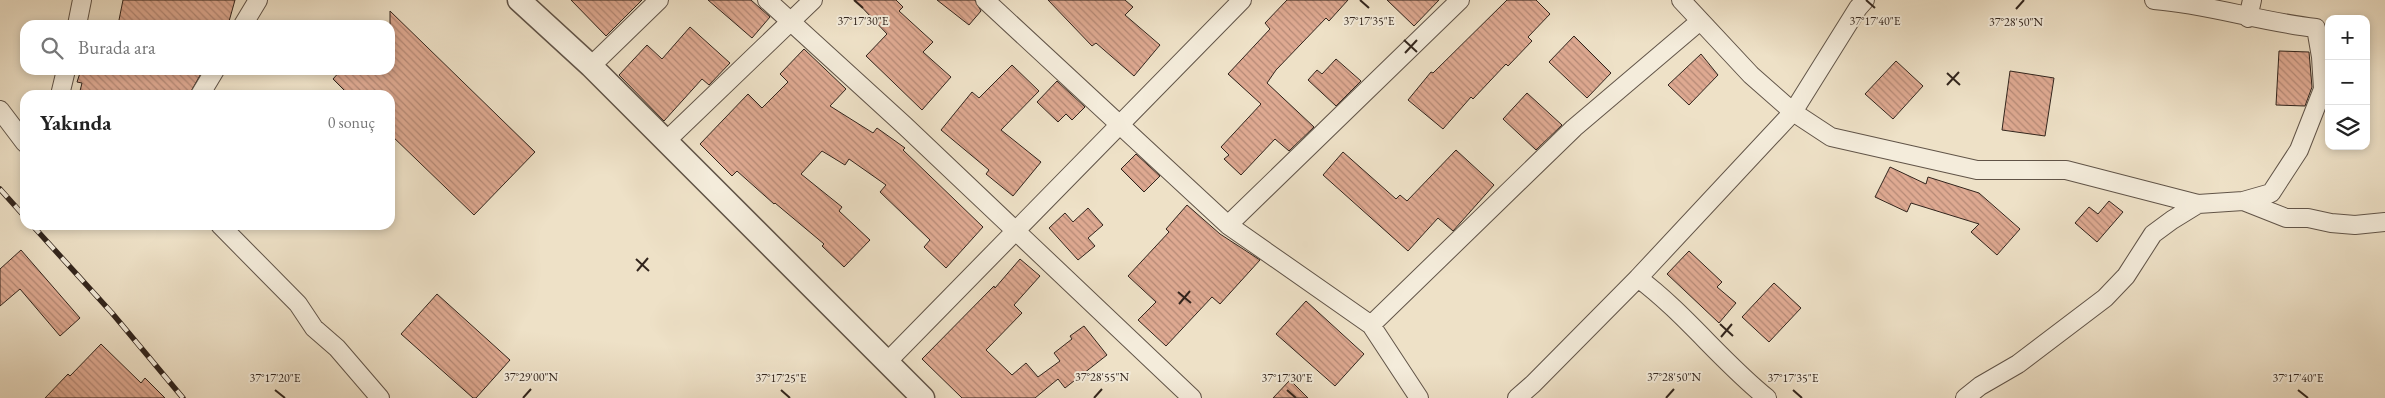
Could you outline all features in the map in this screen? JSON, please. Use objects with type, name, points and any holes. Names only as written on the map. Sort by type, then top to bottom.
[{"type":"street","points":[[77,20],[82,0]]},
{"type":"street","points":[[246,20],[258,0]]},
{"type":"street","points":[[519,0],[591,66],[923,398]]},
{"type":"street","points":[[591,66],[659,0]]},
{"type":"street","points":[[767,0],[904,125],[1192,398]]},
{"type":"street","points":[[665,142],[813,0]]},
{"type":"street","points":[[985,0],[1228,225],[1371,325],[1419,398]]},
{"type":"street","points":[[887,362],[1017,232],[1242,0]]},
{"type":"street","points":[[1228,225],[1460,0]]},
{"type":"street","points":[[1681,0],[1751,76],[1793,112],[1832,137],[1977,170],[2066,170],[2198,204],[2243,201],[2271,192],[2299,150],[2323,89],[2321,56],[2316,28],[2248,18],[2189,3],[2154,0]]},
{"type":"street","points":[[2248,18],[2252,0]]},
{"type":"street","points":[[1517,398],[1534,384],[1638,278],[1793,112],[1858,3]]},
{"type":"street","points":[[1371,325],[1574,128],[1700,21]]},
{"type":"street","points":[[61,90],[65,75]]},
{"type":"street","points":[[203,90],[212,75]]},
{"type":"street","points":[[0,110],[20,136]]},
{"type":"street","points":[[2243,201],[2286,218],[2308,218],[2332,224],[2356,225],[2385,222]]},
{"type":"street","points":[[1965,398],[1980,386],[2018,364],[2105,298],[2126,276],[2153,234],[2198,204]]},
{"type":"street","points":[[225,230],[298,304],[314,328],[337,348],[380,398]]},
{"type":"street","points":[[1638,278],[1661,295],[1725,361],[1767,398]]},
{"type":"building","points":[[123,0],[235,0],[229,20],[119,20]]},
{"type":"building","points":[[571,0],[642,0],[606,36]]},
{"type":"building","points":[[708,0],[751,0],[770,17],[752,38]]},
{"type":"building","points":[[855,0],[896,0],[903,7],[899,11],[933,42],[923,52],[951,77],[922,110],[866,56],[887,34]]},
{"type":"building","points":[[937,0],[975,0],[981,11],[969,25]]},
{"type":"building","points":[[1048,0],[1125,0],[1133,7],[1125,15],[1160,45],[1134,76],[1096,43],[1092,46]]},
{"type":"building","points":[[1287,0],[1348,0],[1329,21],[1326,18],[1276,70],[1267,83],[1314,127],[1289,151],[1275,139],[1241,175],[1224,159],[1229,155],[1221,147],[1261,104],[1228,74],[1270,29],[1265,23]]},
{"type":"building","points":[[1387,0],[1439,0],[1414,26]]},
{"type":"building","points":[[1507,0],[1536,0],[1550,14],[1528,37],[1532,41],[1508,66],[1506,64],[1473,99],[1471,97],[1443,129],[1408,100],[1431,72],[1433,73]]},
{"type":"building","points":[[390,11],[535,152],[474,215],[395,139],[395,90],[344,90],[333,79],[337,75],[395,75],[395,20],[390,20]]},
{"type":"building","points":[[690,27],[730,63],[709,85],[702,79],[664,121],[619,75],[647,45],[662,59]]},
{"type":"building","points":[[1574,36],[1611,73],[1587,98],[1549,62]]},
{"type":"building","points":[[804,49],[846,89],[830,106],[873,133],[877,128],[905,148],[903,150],[983,227],[946,268],[924,247],[930,240],[880,192],[886,185],[849,159],[845,165],[822,151],[801,174],[842,207],[839,211],[870,240],[844,267],[822,246],[824,244],[737,171],[732,176],[700,144],[748,94],[762,108],[788,82],[780,74]]},
{"type":"building","points":[[2279,51],[2309,52],[2312,87],[2305,106],[2276,105]]},
{"type":"building","points":[[1701,54],[1718,75],[1689,105],[1668,85]]},
{"type":"building","points":[[1336,59],[1361,81],[1336,106],[1308,80],[1317,70],[1322,74]]},
{"type":"building","points":[[1896,61],[1923,86],[1893,119],[1865,94]]},
{"type":"building","points":[[1012,65],[1039,91],[1001,130],[1041,162],[1013,196],[986,174],[989,170],[941,130],[972,92],[979,98]]},
{"type":"building","points":[[2010,71],[2054,78],[2045,136],[2002,130]]},
{"type":"building","points":[[79,75],[200,75],[192,90],[80,90],[82,83],[77,82]]},
{"type":"building","points":[[1057,81],[1085,107],[1072,120],[1066,114],[1058,122],[1037,102]]},
{"type":"building","points":[[1527,93],[1562,125],[1536,150],[1503,119]]},
{"type":"building","points":[[1456,150],[1494,185],[1453,231],[1438,218],[1408,251],[1323,175],[1343,152],[1396,199],[1400,195],[1407,201]]},
{"type":"building","points":[[1136,154],[1160,176],[1144,192],[1121,169]]},
{"type":"building","points":[[1890,167],[1926,184],[1928,177],[1979,193],[2020,229],[1997,255],[1971,232],[1979,224],[1911,203],[1907,212],[1875,197]]},
{"type":"building","points":[[2109,201],[2123,212],[2097,242],[2075,223],[2089,207],[2098,214]]},
{"type":"building","points":[[1187,205],[1220,234],[1260,260],[1220,304],[1212,297],[1166,346],[1138,320],[1156,302],[1128,276],[1169,232],[1166,229]]},
{"type":"building","points":[[1088,208],[1103,225],[1088,238],[1095,246],[1078,260],[1049,228],[1065,213],[1073,222]]},
{"type":"building","points":[[21,250],[80,318],[60,336],[20,289],[0,306],[0,269]]},
{"type":"building","points":[[1689,251],[1722,282],[1717,287],[1736,303],[1719,323],[1667,274]]},
{"type":"building","points":[[1020,259],[1040,276],[1014,305],[1022,313],[986,350],[1012,375],[1026,363],[1038,377],[1060,361],[1054,353],[1072,339],[1070,336],[1084,326],[1107,355],[1065,388],[1058,379],[1035,398],[962,398],[922,359],[994,286],[995,288]]},
{"type":"building","points":[[1774,283],[1801,308],[1769,342],[1742,317]]},
{"type":"building","points":[[437,294],[510,360],[476,398],[473,398],[401,334]]},
{"type":"building","points":[[1306,301],[1364,354],[1335,386],[1276,334]]},
{"type":"building","points":[[101,344],[141,383],[145,378],[165,398],[45,398],[68,374],[70,376]]},
{"type":"building","points":[[1290,380],[1308,398],[1273,398]]},
{"type":"railway","points":[[0,189],[20,211]]},
{"type":"railway","points":[[37,230],[112,313],[183,398]]}]
